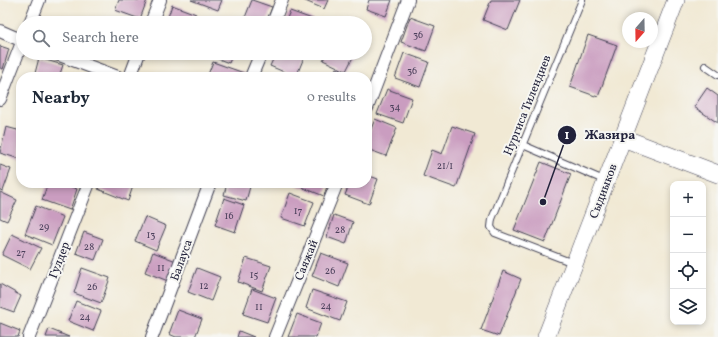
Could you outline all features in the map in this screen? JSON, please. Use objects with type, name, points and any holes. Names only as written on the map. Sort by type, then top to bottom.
[{"type":"street","points":[[33,16],[39,0]]},
{"type":"street","points":[[154,16],[160,0]]},
{"type":"street","points":[[276,16],[282,0]]},
{"type":"street","points":[[372,95],[408,0]]},
{"type":"street","name":"Сыдиыков","points":[[546,337],[676,0]]},
{"type":"street","points":[[0,31],[16,38]]},
{"type":"street","points":[[0,99],[16,59]]},
{"type":"street","points":[[73,60],[105,72]]},
{"type":"street","points":[[132,72],[136,60]]},
{"type":"street","points":[[253,72],[258,60]]},
{"type":"street","points":[[623,138],[718,174]]},
{"type":"street","name":"Гулдер","points":[[29,337],[87,188]]},
{"type":"street","name":"Балауса","points":[[152,337],[208,188]]},
{"type":"street","name":"Саяжай","points":[[275,337],[335,188]]},
{"type":"lane","name":"Нургиса Тилендиев","points":[[575,263],[495,233],[491,228],[492,219],[582,0]]},
{"type":"lane","points":[[705,66],[718,75]]},
{"type":"lane","points":[[523,145],[607,181]]},
{"type":"building","points":[[119,0],[147,0],[141,16],[132,16],[115,10]]},
{"type":"building","points":[[191,0],[222,0],[218,10]]},
{"type":"building","points":[[252,0],[272,7],[269,16],[246,16]]},
{"type":"building","points":[[303,0],[328,0],[324,9]]},
{"type":"building","points":[[369,0],[392,0],[386,16],[366,9]]},
{"type":"building","points":[[491,0],[520,0],[508,30],[483,20]]},
{"type":"building","points":[[172,5],[196,14],[195,16],[168,16]]},
{"type":"building","points":[[290,11],[304,16],[288,16]]},
{"type":"building","points":[[410,17],[435,26],[426,51],[401,42]]},
{"type":"building","points":[[588,35],[617,45],[598,97],[570,87]]},
{"type":"building","points":[[0,46],[9,49],[3,69],[0,68]]},
{"type":"building","points":[[404,53],[429,62],[420,87],[395,78]]},
{"type":"building","points":[[38,60],[46,60],[63,65],[61,72],[35,72]]},
{"type":"building","points":[[221,60],[230,60],[229,63]]},
{"type":"building","points":[[273,60],[303,60],[298,72],[284,72],[270,66]]},
{"type":"building","points":[[323,60],[352,60],[346,71]]},
{"type":"building","points":[[213,62],[241,72],[209,72]]},
{"type":"building","points":[[336,68],[345,72],[334,72]]},
{"type":"building","points":[[707,88],[718,96],[718,123],[694,107]]},
{"type":"building","points":[[387,89],[412,98],[403,123],[377,114]]},
{"type":"building","points":[[375,119],[397,128],[386,156],[372,151],[372,126]]},
{"type":"building","points":[[452,126],[475,134],[456,188],[423,176],[432,150],[442,154]]},
{"type":"building","points":[[6,127],[16,130],[16,158],[0,153]]},
{"type":"building","points":[[541,162],[571,174],[545,242],[514,230]]},
{"type":"building","points":[[0,165],[11,169],[3,191],[0,190]]},
{"type":"building","points":[[372,177],[378,179],[369,204],[345,195],[348,188],[372,188]]},
{"type":"building","points":[[46,188],[77,189],[70,210],[42,200]]},
{"type":"building","points":[[98,188],[132,188],[128,201]]},
{"type":"building","points":[[226,188],[250,188],[246,201],[224,195]]},
{"type":"building","points":[[304,188],[326,188],[324,196]]},
{"type":"building","points":[[0,192],[17,200],[7,221],[0,218]]},
{"type":"building","points":[[290,193],[314,202],[305,226],[281,218]]},
{"type":"building","points":[[224,198],[244,205],[235,232],[215,225]]},
{"type":"building","points":[[36,206],[63,217],[52,245],[25,234]]},
{"type":"building","points":[[334,215],[353,222],[346,244],[327,237]]},
{"type":"building","points":[[145,217],[166,226],[156,250],[135,241]]},
{"type":"building","points":[[84,232],[103,239],[95,260],[76,253]]},
{"type":"building","points":[[12,234],[41,248],[30,269],[2,255]]},
{"type":"building","points":[[153,252],[176,261],[168,281],[145,272]]},
{"type":"building","points":[[321,253],[348,263],[339,287],[312,276]]},
{"type":"building","points":[[246,258],[271,266],[262,291],[238,282]]},
{"type":"building","points":[[82,268],[110,278],[101,303],[74,293]]},
{"type":"building","points":[[197,268],[220,277],[211,301],[188,292]]},
{"type":"building","points":[[503,271],[521,279],[499,336],[481,330]]},
{"type":"building","points":[[0,284],[21,296],[14,312],[0,307]]},
{"type":"building","points":[[252,289],[276,298],[267,322],[243,314]]},
{"type":"building","points":[[312,290],[347,302],[340,321],[306,308]]},
{"type":"building","points":[[76,301],[101,311],[93,331],[68,321]]},
{"type":"building","points":[[178,310],[202,319],[195,337],[176,337],[169,334]]},
{"type":"building","points":[[297,314],[321,323],[316,337],[288,337]]},
{"type":"building","points":[[0,323],[20,331],[18,337],[0,337]]},
{"type":"building","points":[[49,329],[69,337],[46,337]]},
{"type":"building","points":[[239,331],[254,337],[237,337]]},
{"type":"place","name":"Жазира","points":[[543,202]]}]
